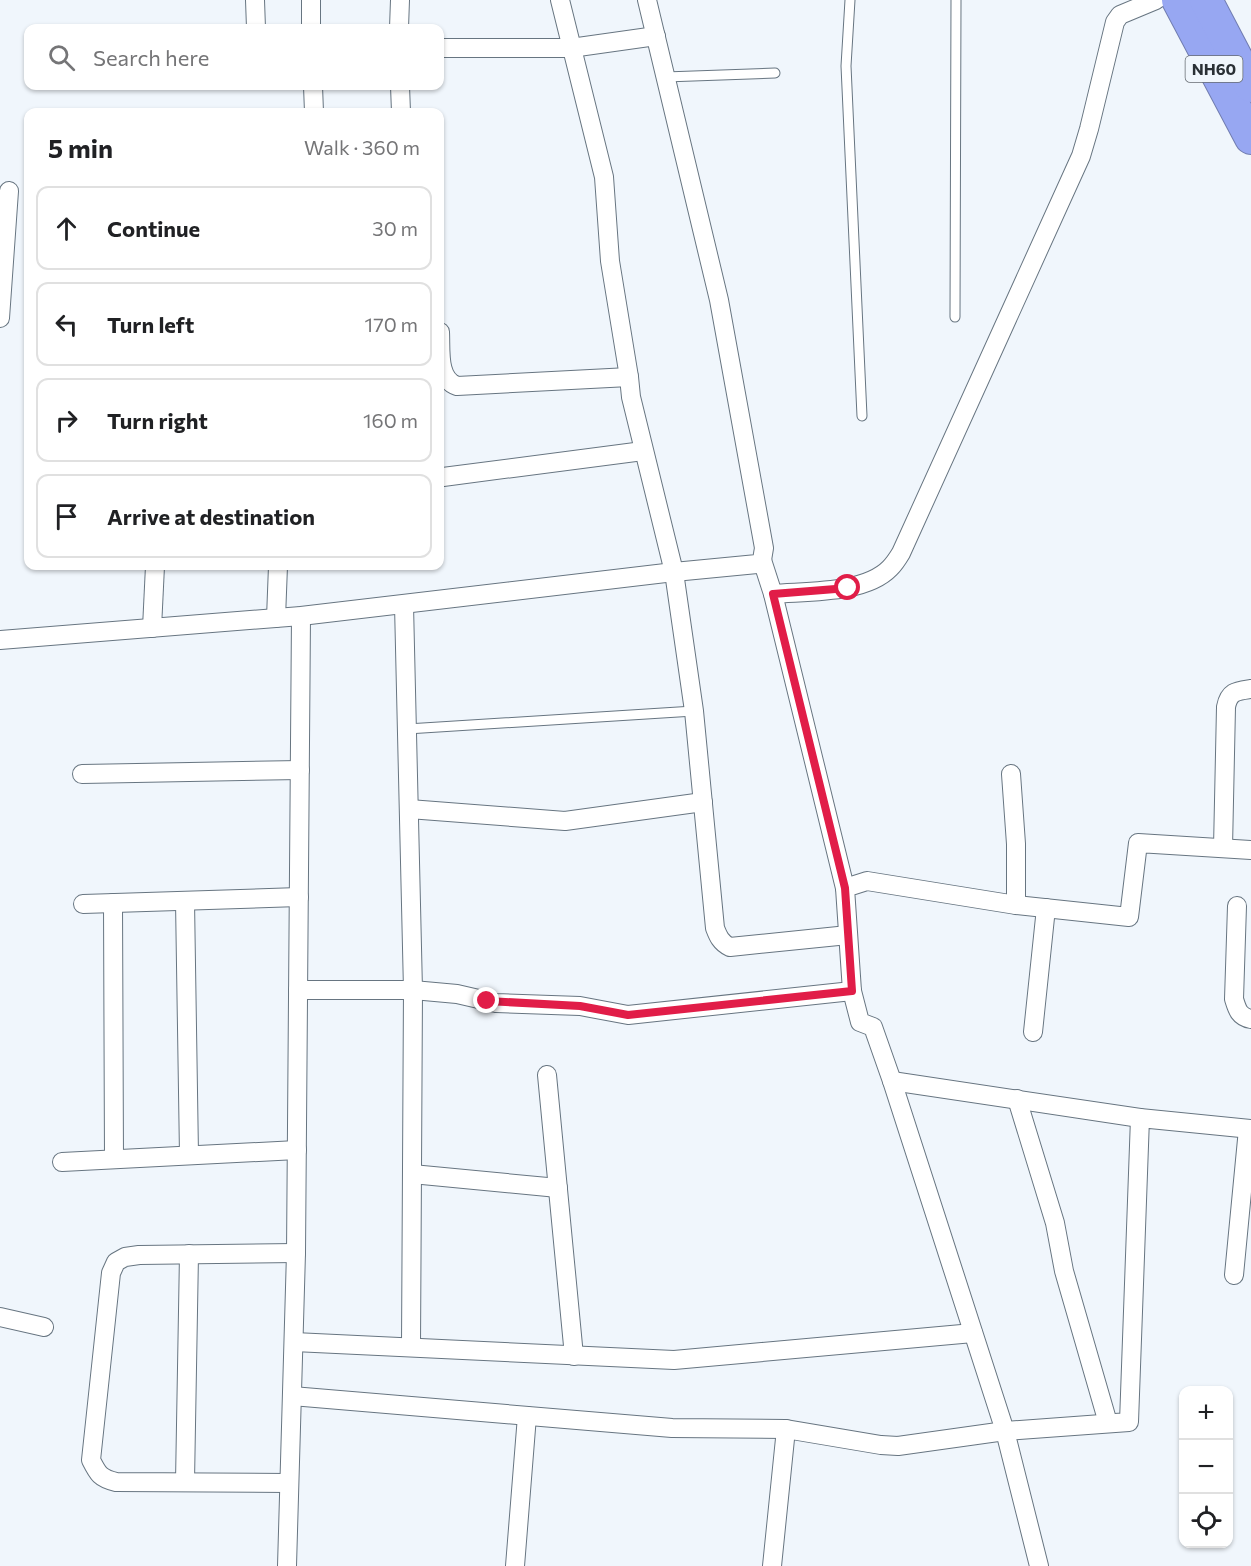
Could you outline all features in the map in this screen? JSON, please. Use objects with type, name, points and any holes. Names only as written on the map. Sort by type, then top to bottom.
[{"type":"highway","name":"NH60","points":[[1178,0],[1251,138]]},
{"type":"highway","name":"NH60","points":[[1206,0],[1251,86]]},
{"type":"street","points":[[255,0],[256,24]]},
{"type":"street","points":[[311,0],[312,24]]},
{"type":"street","points":[[399,0],[399,24]]},
{"type":"street","points":[[560,0],[604,177],[610,261],[633,406],[674,572],[694,711],[715,928],[724,945],[730,947],[848,935]]},
{"type":"street","points":[[647,0],[719,300],[764,548],[762,560],[773,594],[845,888],[852,991],[860,1022],[873,1027],[892,1081],[1005,1431],[1039,1566]]},
{"type":"street","points":[[773,594],[848,588],[869,583],[889,569],[901,553],[1081,156],[1115,22],[1120,15],[1156,0]]},
{"type":"street","points":[[444,48],[571,48],[656,36]]},
{"type":"street","points":[[313,90],[314,108]]},
{"type":"street","points":[[400,90],[400,108]]},
{"type":"street","points":[[0,318],[9,191]]},
{"type":"street","points":[[444,378],[457,386],[629,377]]},
{"type":"street","points":[[444,477],[643,451]]},
{"type":"street","points":[[0,640],[301,616],[757,564],[762,560]]},
{"type":"street","points":[[152,628],[155,570]]},
{"type":"street","points":[[276,618],[278,570]]},
{"type":"street","points":[[404,605],[413,990],[411,1346]]},
{"type":"street","points":[[287,1566],[296,1253],[301,616]]},
{"type":"street","points":[[1223,848],[1226,707],[1228,697],[1234,691],[1251,689]]},
{"type":"street","points":[[82,774],[300,770]]},
{"type":"street","points":[[1011,774],[1016,844],[1016,905]]},
{"type":"street","points":[[409,809],[565,821],[703,802]]},
{"type":"street","points":[[845,888],[867,881],[1016,905],[1130,917],[1138,843],[1251,850]]},
{"type":"street","points":[[83,904],[299,897]]},
{"type":"street","points":[[185,901],[189,1155]]},
{"type":"street","points":[[113,903],[114,1159]]},
{"type":"street","points":[[1237,906],[1234,999],[1238,1012],[1245,1018],[1251,1019]]},
{"type":"street","points":[[1033,1032],[1046,908]]},
{"type":"street","points":[[298,990],[413,990],[457,994],[496,1003],[580,1006],[628,1015],[852,991]]},
{"type":"street","points":[[547,1075],[574,1356]]},
{"type":"street","points":[[892,1081],[1140,1118],[1249,1129],[1234,1275]]},
{"type":"street","points":[[1017,1099],[1055,1223],[1064,1271],[1108,1423]]},
{"type":"street","points":[[292,1396],[672,1428],[786,1429],[898,1446],[1005,1431],[1129,1422],[1140,1118]]},
{"type":"street","points":[[62,1162],[297,1150]]},
{"type":"street","points":[[412,1174],[558,1188]]},
{"type":"street","points":[[289,1483],[116,1482],[107,1480],[98,1474],[91,1460],[111,1273],[116,1262],[125,1257],[139,1255],[296,1253]]},
{"type":"street","points":[[184,1482],[189,1254]]},
{"type":"street","points":[[0,1317],[44,1327]]},
{"type":"street","points":[[294,1342],[411,1346],[653,1360],[697,1359],[973,1333]]},
{"type":"street","points":[[515,1566],[527,1416]]},
{"type":"street","points":[[772,1566],[786,1429]]},
{"type":"lane","points":[[850,0],[846,66],[862,416]]},
{"type":"lane","points":[[955,317],[956,0]]},
{"type":"lane","points":[[665,77],[775,73]]},
{"type":"lane","points":[[407,729],[694,711]]},
{"type":"route","points":[[487,1001],[580,1006],[628,1015],[852,991],[845,888],[773,594],[848,588]]}]
